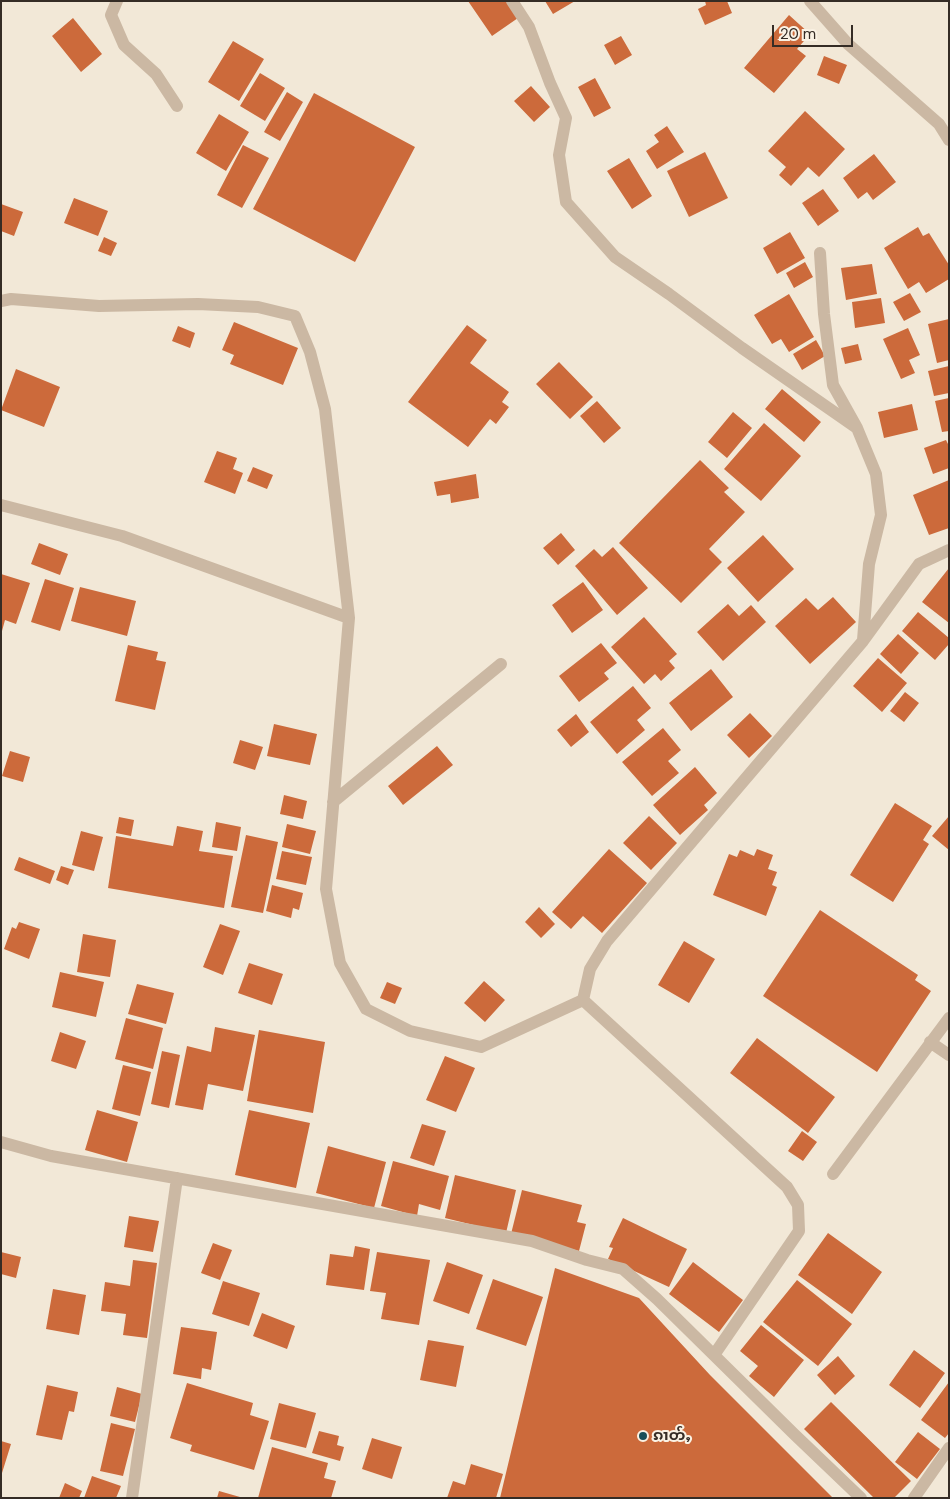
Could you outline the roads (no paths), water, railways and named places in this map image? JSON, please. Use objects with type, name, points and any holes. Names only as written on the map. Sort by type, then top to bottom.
[{"type":"street","points":[[117,1],[111,15],[124,45],[156,74],[177,106]]},
{"type":"street","points":[[512,1],[529,27],[550,83],[566,118],[558,155],[566,202],[615,257],[857,428]]},
{"type":"street","points":[[810,1],[848,44],[939,124],[949,140]]},
{"type":"street","points":[[820,253],[824,314],[833,384],[857,428],[876,474],[881,515],[869,564],[863,641]]},
{"type":"street","points":[[1,301],[10,299],[98,306],[198,304],[258,307],[295,316],[310,352],[325,409],[349,618],[326,889],[340,963],[366,1009],[410,1031],[480,1047],[582,1000]]},
{"type":"street","points":[[1,505],[122,536],[349,618]]},
{"type":"street","points":[[582,1000],[590,969],[607,941],[863,641],[919,564],[949,550]]},
{"type":"street","points":[[333,802],[501,664]]},
{"type":"street","points":[[582,1000],[787,1187],[798,1205],[799,1231],[714,1355]]},
{"type":"street","points":[[834,1174],[949,1018]]},
{"type":"street","points":[[930,1042],[949,1055]]},
{"type":"street","points":[[1,1142],[51,1156],[532,1241],[587,1260],[623,1269],[657,1299],[861,1498]]},
{"type":"street","points":[[132,1498],[177,1178]]},
{"type":"street","points":[[914,1498],[949,1448]]},
{"type":"place","name":"ၵၢတ်ႇ","points":[[643,1436]]}]
